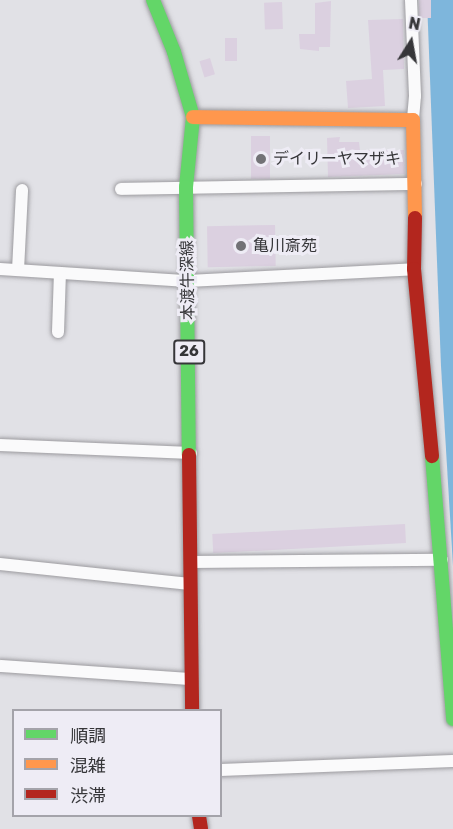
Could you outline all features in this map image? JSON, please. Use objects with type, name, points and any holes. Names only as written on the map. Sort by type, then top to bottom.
[{"type":"street","name":"本渡牛深線","points":[[153,0],[174,52],[193,117],[186,187],[191,453],[192,709]]},
{"type":"street","points":[[411,0],[416,184],[414,269],[442,560],[453,719]]},
{"type":"street","points":[[193,117],[413,120]]},
{"type":"street","points":[[121,189],[416,184]]},
{"type":"street","points":[[18,270],[22,190]]},
{"type":"street","points":[[0,269],[188,281],[414,269]]},
{"type":"street","points":[[58,332],[60,273]]},
{"type":"street","points":[[0,445],[191,453]]},
{"type":"street","points":[[190,562],[442,560]]},
{"type":"street","points":[[0,564],[190,584]]},
{"type":"street","points":[[0,666],[191,680]]},
{"type":"street","points":[[222,770],[453,761]]},
{"type":"water","points":[[427,0],[453,0],[453,566],[441,366]]},
{"type":"building","points":[[419,0],[431,0],[431,18],[419,18]]},
{"type":"building","points":[[331,1],[330,47],[319,47],[319,51],[300,49],[299,34],[315,34],[315,3]]},
{"type":"building","points":[[282,2],[283,29],[265,30],[264,3]]},
{"type":"building","points":[[403,19],[404,69],[383,70],[385,106],[348,108],[346,81],[372,79],[368,20]]},
{"type":"building","points":[[225,38],[237,38],[237,61],[225,61]]},
{"type":"building","points":[[210,58],[215,74],[204,77],[199,61]]},
{"type":"building","name":"デイリーヤマザキ","points":[[251,136],[270,136],[270,179],[251,179]]},
{"type":"building","points":[[340,137],[339,142],[359,142],[360,150],[404,150],[405,174],[328,177],[327,138]]},
{"type":"building","name":"亀川斎苑","points":[[275,225],[276,266],[208,267],[207,226]]},
{"type":"building","points":[[405,524],[406,543],[213,553],[212,534]]},
{"type":"traffic: fast","points":[[153,0],[174,52],[193,117],[186,187],[189,455]]},
{"type":"traffic: fast","points":[[432,456],[453,719]]},
{"type":"traffic: slow","points":[[193,117],[413,120],[415,218]]},
{"type":"traffic: jam","points":[[415,218],[414,269],[432,456]]},
{"type":"traffic: jam","points":[[189,455],[192,709]]},
{"type":"traffic: jam","points":[[199,817],[201,829]]},
{"type":"place","name":"デイリーヤマザキ","points":[[261,159]]},
{"type":"place","name":"亀川斎苑","points":[[241,246]]}]
